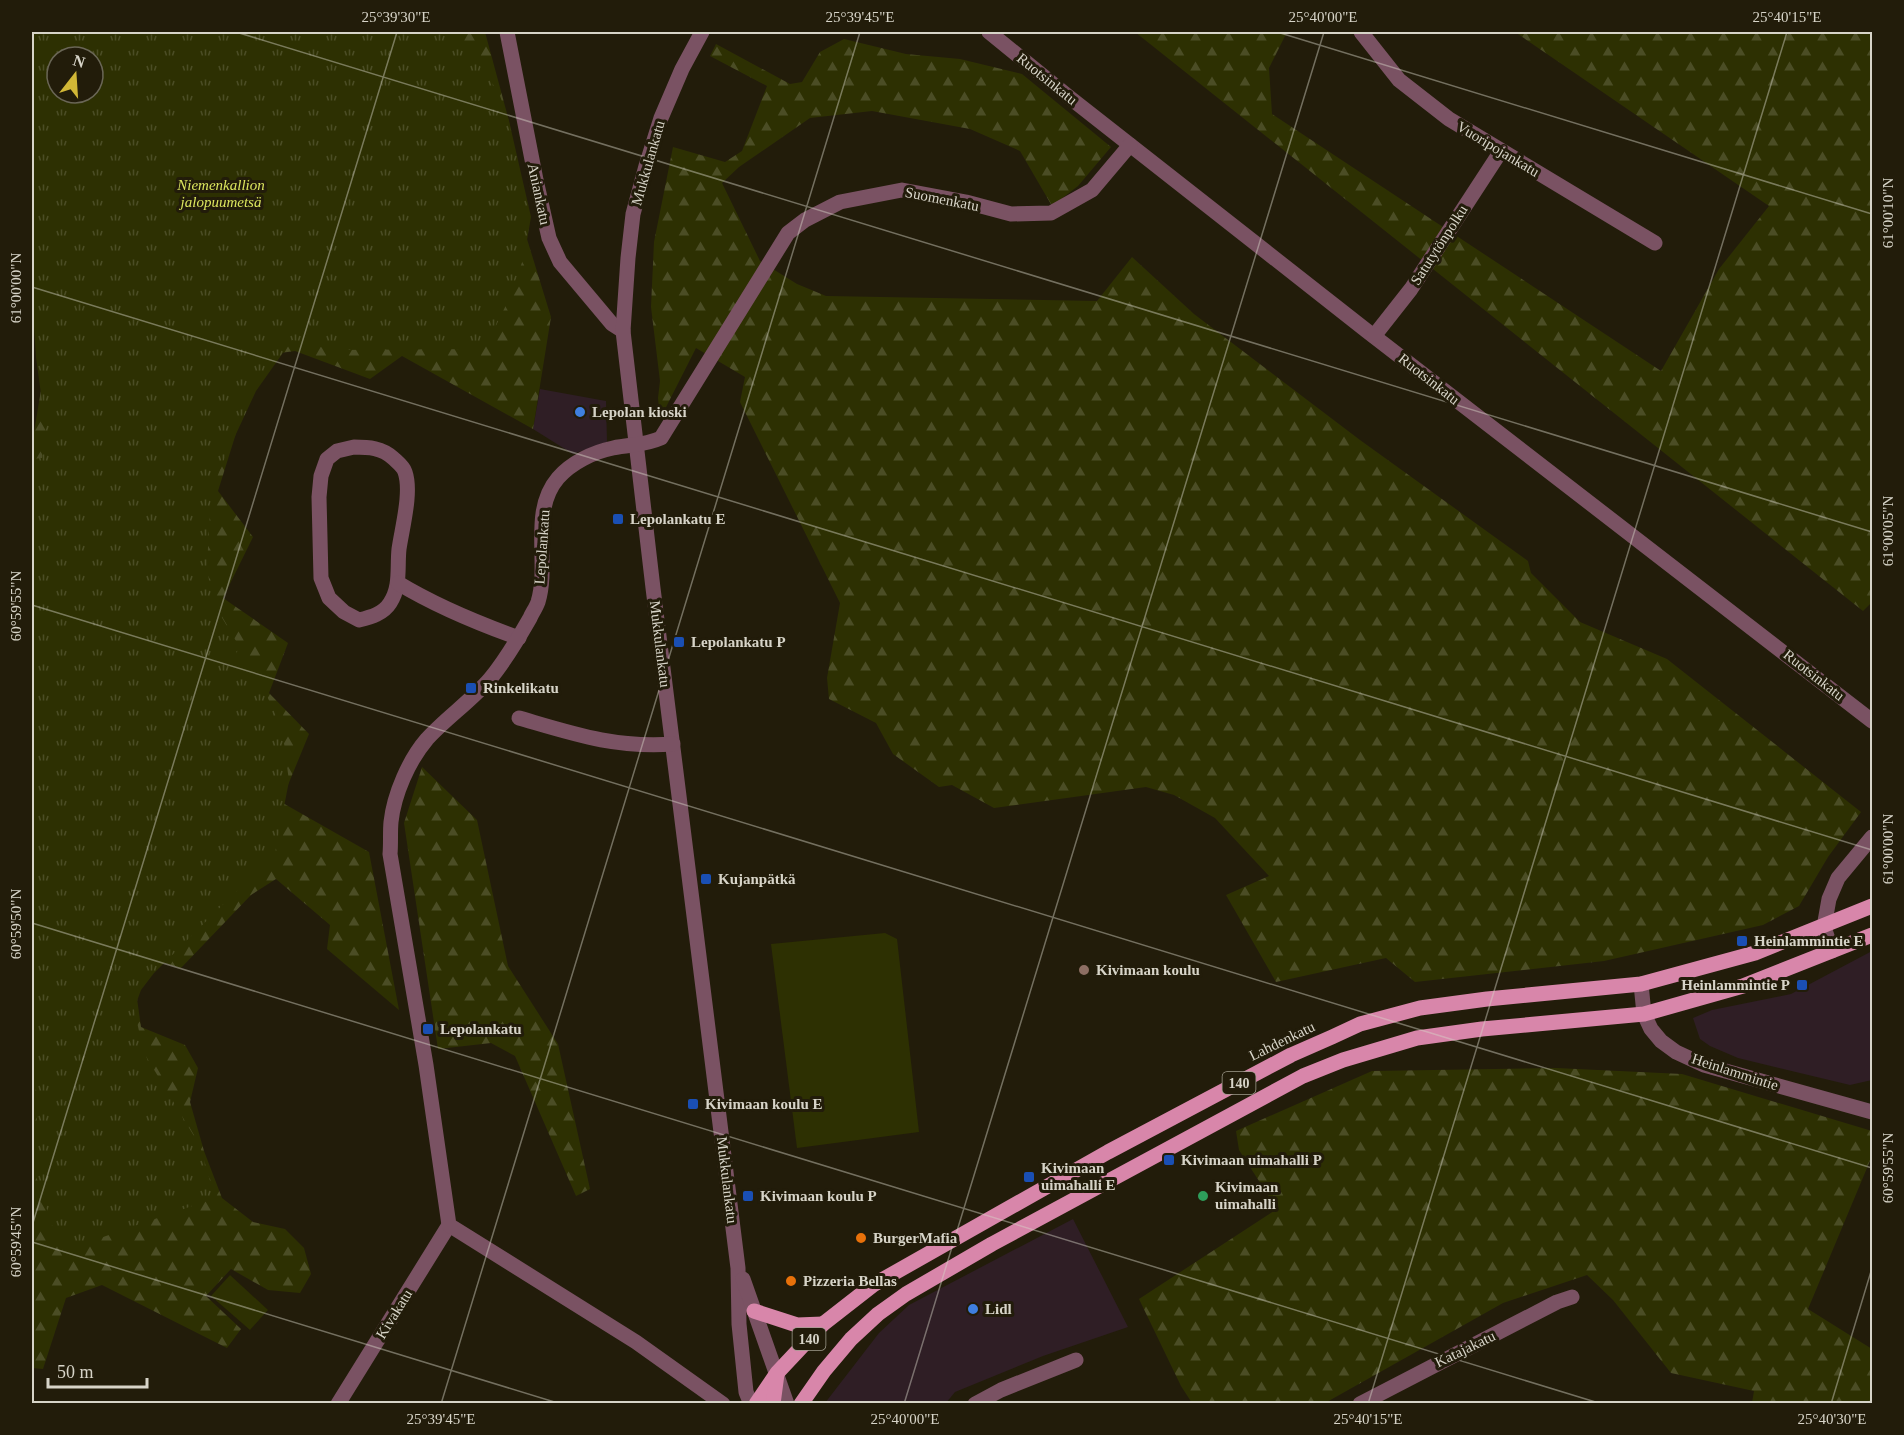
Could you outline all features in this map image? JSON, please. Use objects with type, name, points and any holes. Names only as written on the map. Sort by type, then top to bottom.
[{"type":"main road","name":"Lahdenkatu","points":[[756,1404],[777,1374],[823,1324],[873,1285],[900,1268],[1108,1152],[1291,1055],[1360,1024],[1420,1008],[1641,984],[1755,953],[1872,906]]},
{"type":"main road","name":"140","points":[[801,1404],[824,1371],[851,1339],[878,1314],[906,1294],[992,1244],[1303,1076],[1343,1060],[1418,1038],[1482,1029],[1644,1014],[1743,986],[1872,935]]},
{"type":"main road","points":[[754,1311],[797,1325],[823,1324]]},
{"type":"main road","points":[[773,1404],[777,1374]]},
{"type":"street","name":"Aniankatu","points":[[507,32],[549,238],[560,262],[612,324],[623,331]]},
{"type":"street","name":"Mukkulankatu","points":[[702,32],[682,69],[661,118],[643,176],[633,214],[623,331],[738,1268],[739,1324],[747,1392],[751,1404]]},
{"type":"street","name":"Ruotsinkatu","points":[[989,32],[1374,336],[1872,721]]},
{"type":"street","name":"Vuoripojankatu","points":[[1361,32],[1399,80],[1449,119],[1655,243]]},
{"type":"street","name":"Suomenkatu","points":[[636,446],[661,438],[776,250],[788,233],[805,220],[840,202],[902,190],[966,202],[1011,214],[1051,213],[1092,190],[1130,145]]},
{"type":"street","name":"Satutytönpolku","points":[[1374,336],[1411,289],[1501,151]]},
{"type":"street","name":"Lepolankatu","points":[[449,1225],[426,1065],[390,854],[392,820],[399,789],[411,763],[426,740],[490,679],[519,638],[538,602],[542,569],[542,518],[546,500],[555,481],[566,469],[592,454],[613,448],[636,446]]},
{"type":"street","points":[[354,447],[371,447],[387,453],[404,469],[408,486],[397,564],[398,583],[389,606],[375,616],[359,620],[344,612],[329,598],[321,578],[319,496],[321,476],[327,459],[337,451],[354,447]]},
{"type":"street","points":[[398,583],[424,599],[519,638]]},
{"type":"street","points":[[519,717],[591,739],[638,746],[672,744]]},
{"type":"street","points":[[1832,951],[1824,927],[1829,899],[1838,878],[1872,837]]},
{"type":"street","name":"Heinlammintie","points":[[1641,984],[1644,1014],[1651,1029],[1661,1041],[1676,1052],[1704,1065],[1872,1112]]},
{"type":"street","points":[[449,1225],[636,1342],[723,1404]]},
{"type":"street","name":"Kivakatu","points":[[338,1404],[449,1225]]},
{"type":"street","name":"Mukkulankatu","points":[[738,1268],[787,1404]]},
{"type":"street","name":"Katajakatu","points":[[1360,1404],[1557,1302],[1572,1297]]},
{"type":"street","points":[[975,1404],[1001,1390],[1076,1360]]},
{"type":"shaded area","points":[[540,389],[606,401],[607,442],[573,454],[533,429]]},
{"type":"shaded area","points":[[1872,951],[1872,1080],[1850,1085],[1738,1058],[1700,1039],[1693,1018],[1712,1010],[1791,994]]},
{"type":"shaded area","points":[[1073,1219],[1128,1327],[1043,1356],[955,1392],[946,1403],[825,1403],[879,1333],[909,1305]]},
{"type":"green space","name":"Niemenkallion jalopuumetsä","points":[[32,32],[485,32],[509,121],[516,184],[527,239],[551,317],[533,429],[402,356],[370,379],[295,351],[243,358],[238,427],[218,491],[253,537],[223,598],[288,643],[269,693],[309,734],[281,802],[369,852],[399,1010],[327,949],[330,925],[276,879],[251,895],[181,968],[146,957],[133,970],[141,1027],[185,1045],[198,1068],[190,1102],[204,1151],[222,1198],[253,1222],[285,1229],[304,1248],[311,1274],[300,1293],[268,1290],[231,1269],[206,1296],[241,1329],[227,1348],[102,1285],[66,1298],[43,1369],[32,1368],[32,444],[51,330]]},
{"type":"green space","name":"Niemenkallion jalopuumetsä","points":[[32,32],[448,32],[478,63],[499,93],[509,121],[531,217],[524,257],[508,301],[493,332],[477,349],[333,350],[292,340],[256,391],[222,464],[211,494],[207,566],[212,601],[239,646],[235,658],[257,675],[282,728],[289,781],[275,853],[154,973],[141,990],[134,1009],[144,1053],[200,1146],[215,1198],[63,1251],[53,1228],[33,1163],[33,1145],[40,1098],[32,1082],[32,459],[42,458],[46,431],[36,357],[32,297]]},
{"type":"green space","points":[[1135,32],[1287,32],[1269,68],[1272,114],[1661,371],[1719,269],[1769,206],[1515,32],[1872,32],[1872,602],[1863,611]]},
{"type":"green space","points":[[844,39],[906,54],[960,59],[1022,74],[1111,147],[1078,186],[1052,206],[1020,151],[970,129],[872,111],[810,118],[739,167],[722,183],[760,261],[797,284],[826,296],[1097,301],[1132,257],[1194,314],[1360,440],[1528,561],[1531,573],[1580,622],[1667,659],[1861,812],[1828,857],[1799,906],[1763,925],[1604,961],[1415,982],[1386,958],[1276,982],[1226,895],[1269,876],[1215,818],[1174,795],[1146,787],[994,808],[952,785],[939,787],[893,754],[876,723],[829,699],[827,678],[840,603],[740,402],[745,377],[696,348],[660,419],[658,398],[660,381],[651,307],[654,242],[673,147],[725,162],[742,151],[767,86],[710,56],[716,44],[790,84],[802,82],[820,52]]},
{"type":"green space","points":[[422,767],[477,820],[508,966],[558,1044],[590,1189],[576,1196],[515,1056],[491,1043],[438,1049],[404,823]]},
{"type":"green space","points":[[885,933],[897,939],[919,1132],[797,1148],[771,944]]},
{"type":"green space","points":[[1556,1068],[1682,1074],[1872,1131],[1872,1156],[1808,1309],[1872,1349],[1872,1403],[1752,1403],[1754,1391],[1671,1373],[1613,1300],[1587,1275],[1503,1303],[1325,1403],[1192,1403],[1181,1386],[1139,1299],[1277,1209],[1239,1150],[1236,1131],[1372,1071]]},
{"type":"green space","points":[[230,1275],[268,1310],[250,1330],[211,1296]]},
{"type":"place","name":"Lepolan kioski","points":[[580,412]]},
{"type":"place","name":"Lepolankatu E","points":[[618,519]]},
{"type":"place","name":"Lepolankatu P","points":[[679,642]]},
{"type":"place","name":"Rinkelikatu","points":[[471,688]]},
{"type":"place","name":"Kujanpätkä","points":[[706,879]]},
{"type":"place","name":"Heinlammintie E","points":[[1742,941]]},
{"type":"place","name":"Kivimaan koulu","points":[[1084,970]]},
{"type":"place","name":"Heinlammintie P","points":[[1802,985]]},
{"type":"place","name":"Lepolankatu","points":[[428,1029]]},
{"type":"place","name":"Kivimaan koulu E","points":[[693,1104]]},
{"type":"place","name":"Kivimaan uimahalli P","points":[[1169,1160]]},
{"type":"place","name":"Kivimaan uimahalli E","points":[[1029,1177]]},
{"type":"place","name":"Kivimaan koulu P","points":[[748,1196]]},
{"type":"place","name":"Kivimaan uimahalli","points":[[1203,1196]]},
{"type":"place","name":"BurgerMafia","points":[[861,1238]]},
{"type":"place","name":"Pizzeria Bellas","points":[[791,1281]]},
{"type":"place","name":"Lidl","points":[[973,1309]]}]
